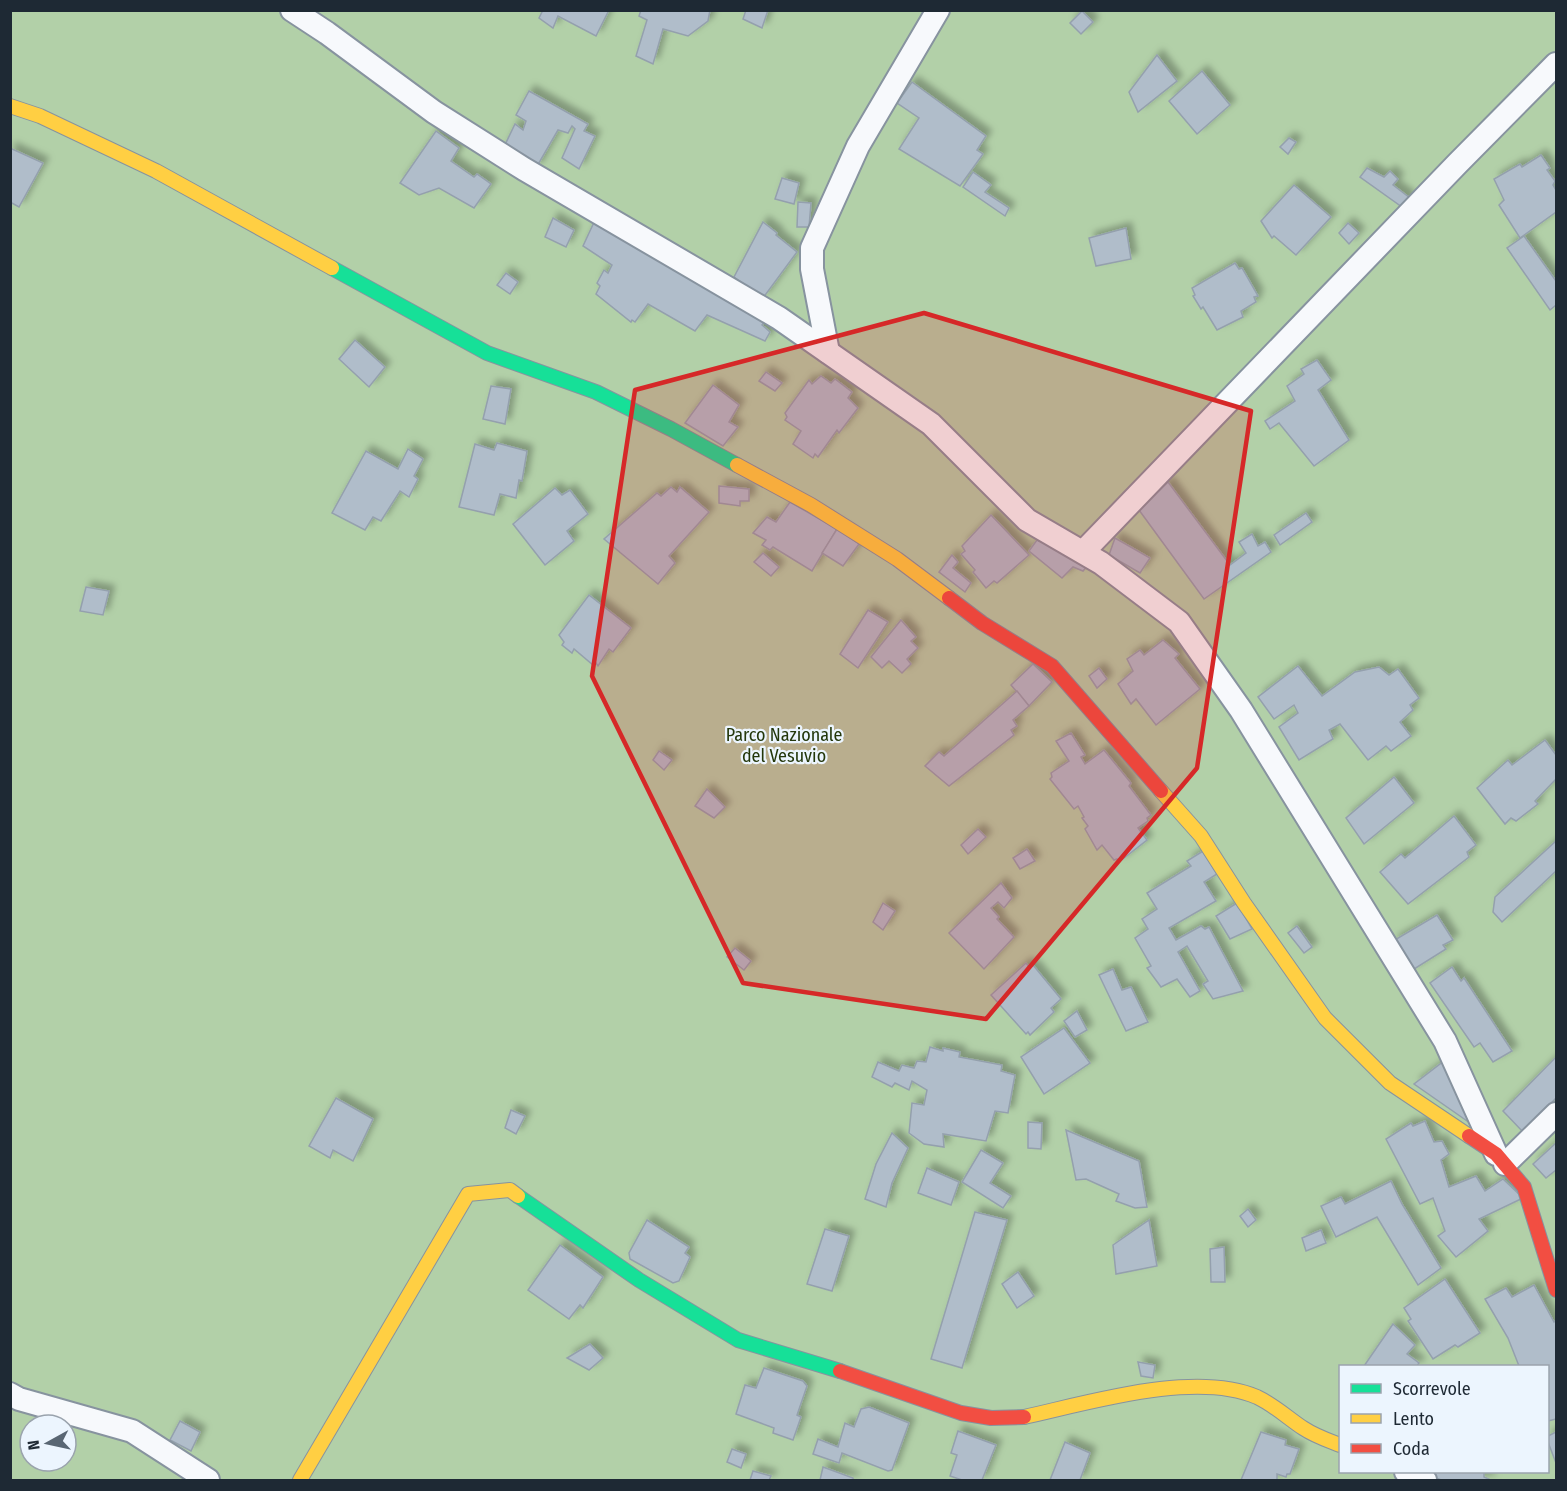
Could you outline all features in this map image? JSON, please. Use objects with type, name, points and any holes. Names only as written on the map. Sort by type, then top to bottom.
[{"type":"street","points":[[292,10],[434,112],[524,169],[779,318],[931,424],[1027,520],[1083,552],[1179,622],[1241,710],[1445,1041],[1501,1159],[1524,1187],[1557,1290]]},
{"type":"street","points":[[828,352],[812,269],[812,248],[858,146],[938,10]]},
{"type":"street","points":[[1083,552],[1458,163],[1557,64]]},
{"type":"street","points":[[10,106],[40,116],[156,171],[487,353],[596,392],[671,429],[830,517],[897,559],[982,623],[1052,666],[1201,836],[1244,903],[1325,1018],[1390,1083],[1501,1159]]},
{"type":"street","points":[[1501,1159],[1557,1114]]},
{"type":"street","points":[[300,1480],[468,1194],[510,1190],[639,1280],[738,1340],[817,1363],[961,1413],[982,1419],[1001,1420],[1156,1391],[1194,1387],[1226,1389],[1249,1394],[1267,1402],[1318,1437],[1339,1444]]},
{"type":"street","points":[[10,1394],[19,1399],[132,1431],[208,1480]]},
{"type":"street","points":[[1408,1473],[1425,1480]]},
{"type":"highlighted area","points":[[924,313],[1251,411],[1197,768],[986,1019],[743,983],[592,676],[635,390]]},
{"type":"green space","name":"Parco Nazionale del Vesuvio","points":[[10,11],[1556,11],[1556,1480],[11,1480]]},
{"type":"building","points":[[543,10],[609,10],[596,36],[558,16],[553,28],[539,18]]},
{"type":"building","points":[[641,10],[710,10],[708,21],[688,36],[663,29],[653,64],[636,56],[647,20],[639,16]]},
{"type":"building","points":[[746,10],[768,10],[762,28],[743,19]]},
{"type":"building","points":[[1082,11],[1093,22],[1081,34],[1070,23]]},
{"type":"building","points":[[1157,55],[1177,81],[1138,112],[1129,92]]},
{"type":"building","points":[[1202,71],[1230,105],[1197,134],[1169,101]]},
{"type":"building","points":[[912,82],[986,136],[977,150],[983,154],[960,186],[899,149],[919,118],[897,103]]},
{"type":"building","points":[[529,91],[588,124],[584,131],[595,136],[579,169],[562,158],[575,129],[572,126],[568,133],[558,130],[536,168],[503,149],[515,124],[523,130],[526,121],[516,115]]},
{"type":"building","points":[[436,131],[459,148],[451,161],[474,177],[477,174],[491,184],[474,208],[439,188],[419,195],[400,183]]},
{"type":"building","points":[[1289,138],[1296,142],[1288,154],[1280,147]]},
{"type":"building","points":[[10,148],[43,163],[19,207],[10,202]]},
{"type":"building","points":[[1541,155],[1550,168],[1547,170],[1555,181],[1553,185],[1556,190],[1556,212],[1520,238],[1499,205],[1504,200],[1494,179],[1520,164],[1522,167]]},
{"type":"building","points":[[1367,168],[1384,177],[1390,171],[1398,179],[1393,185],[1410,198],[1402,207],[1360,177]]},
{"type":"building","points":[[973,172],[991,185],[985,192],[1009,208],[1005,216],[963,187]]},
{"type":"building","points":[[782,178],[799,183],[794,204],[775,199]]},
{"type":"building","points":[[1294,185],[1331,217],[1296,255],[1274,236],[1272,238],[1261,221]]},
{"type":"building","points":[[798,202],[811,203],[809,227],[797,227]]},
{"type":"building","points":[[553,218],[574,230],[566,247],[545,237]]},
{"type":"building","points":[[596,218],[769,316],[762,325],[770,332],[765,341],[707,315],[695,331],[648,304],[635,322],[632,320],[631,322],[596,294],[600,286],[597,283],[604,270],[608,273],[612,265],[583,246]]},
{"type":"building","points":[[763,222],[797,252],[763,298],[734,277]]},
{"type":"building","points":[[1348,223],[1359,233],[1349,244],[1339,233]]},
{"type":"building","points":[[1126,228],[1131,259],[1096,266],[1089,238]]},
{"type":"building","points":[[1524,236],[1556,281],[1556,305],[1550,310],[1507,248]]},
{"type":"building","points":[[1235,263],[1239,269],[1242,268],[1258,296],[1254,297],[1256,302],[1241,311],[1243,317],[1217,330],[1203,307],[1201,309],[1193,296],[1195,295],[1192,288]]},
{"type":"building","points":[[506,273],[518,282],[510,294],[497,285]]},
{"type":"building","points":[[355,340],[385,367],[369,387],[339,359]]},
{"type":"building","points":[[1317,360],[1331,380],[1318,390],[1349,440],[1314,466],[1279,423],[1270,429],[1265,421],[1295,401],[1287,386],[1304,374],[1301,369]]},
{"type":"building","points":[[766,372],[782,383],[775,391],[759,381]]},
{"type":"building","points":[[821,376],[831,383],[835,379],[852,392],[848,398],[858,408],[839,433],[837,430],[818,457],[815,454],[813,458],[793,444],[801,431],[785,420],[787,417],[785,413],[809,380],[812,384]]},
{"type":"building","points":[[713,385],[739,405],[729,422],[738,427],[723,446],[685,423]]},
{"type":"building","points":[[491,386],[511,389],[505,424],[483,419]]},
{"type":"building","points":[[497,443],[527,451],[522,481],[519,480],[516,498],[500,494],[494,515],[459,507],[475,444],[494,450]]},
{"type":"building","points":[[408,449],[423,459],[414,476],[418,479],[409,497],[400,491],[381,521],[373,517],[365,530],[332,513],[366,451],[398,469]]},
{"type":"building","points":[[1168,482],[1230,565],[1246,553],[1239,542],[1252,534],[1258,546],[1265,542],[1271,552],[1204,599],[1139,510]]},
{"type":"building","points":[[719,486],[749,489],[749,501],[740,501],[740,506],[719,503]]},
{"type":"building","points":[[671,487],[677,492],[680,487],[709,512],[669,556],[675,563],[658,584],[604,539],[657,493],[661,496]]},
{"type":"building","points":[[555,488],[562,495],[570,490],[588,514],[567,531],[574,541],[545,565],[513,524]]},
{"type":"building","points":[[790,502],[837,529],[812,571],[773,547],[770,550],[762,545],[766,540],[753,533],[767,517],[776,522]]},
{"type":"building","points":[[1306,513],[1312,522],[1280,545],[1274,535]]},
{"type":"building","points":[[991,515],[1029,555],[997,583],[994,581],[986,588],[973,572],[975,570],[961,554],[965,551],[962,546]]},
{"type":"building","points":[[837,529],[859,544],[843,566],[822,553]]},
{"type":"building","points":[[1115,538],[1150,558],[1140,573],[1109,555]]},
{"type":"building","points":[[1037,540],[1090,563],[1083,571],[1073,567],[1062,578],[1029,551]]},
{"type":"building","points":[[763,553],[779,567],[771,576],[754,562]]},
{"type":"building","points":[[952,555],[958,562],[953,568],[971,583],[965,592],[939,572]]},
{"type":"building","points":[[86,587],[109,591],[103,615],[80,611]]},
{"type":"building","points":[[589,595],[631,628],[613,652],[609,649],[598,666],[596,663],[593,665],[574,649],[572,653],[562,645],[564,642],[559,635]]},
{"type":"building","points":[[868,610],[888,622],[858,668],[840,654]]},
{"type":"building","points":[[901,620],[916,637],[911,641],[918,648],[907,659],[911,664],[902,673],[889,661],[882,668],[871,657]]},
{"type":"building","points":[[1163,640],[1179,654],[1175,658],[1200,689],[1156,725],[1136,699],[1131,704],[1118,684],[1133,671],[1127,659],[1140,650],[1144,655]]},
{"type":"building","points":[[1033,664],[1052,682],[1029,706],[1011,685]]},
{"type":"building","points":[[1298,666],[1322,696],[1355,672],[1379,667],[1389,675],[1398,669],[1419,698],[1410,705],[1413,710],[1400,722],[1411,736],[1391,751],[1386,746],[1368,760],[1340,724],[1329,730],[1333,739],[1299,760],[1279,727],[1298,713],[1294,705],[1274,719],[1258,697]]},
{"type":"building","points":[[1099,668],[1107,679],[1097,688],[1089,676]]},
{"type":"building","points":[[1017,691],[1029,706],[1013,720],[1017,726],[1011,730],[1014,735],[949,786],[925,766],[939,752],[944,756]]},
{"type":"building","points":[[1071,733],[1085,755],[1081,757],[1085,764],[1104,750],[1131,783],[1129,786],[1151,815],[1147,818],[1148,821],[1138,828],[1147,840],[1119,862],[1117,859],[1114,860],[1102,845],[1097,850],[1085,829],[1088,826],[1078,806],[1074,809],[1050,779],[1051,773],[1069,761],[1056,741]]},
{"type":"building","points":[[1545,740],[1556,755],[1556,779],[1535,801],[1538,804],[1516,821],[1511,818],[1505,824],[1477,788],[1508,760],[1512,765]]},
{"type":"building","points":[[659,751],[672,760],[664,770],[653,760]]},
{"type":"building","points":[[1394,777],[1414,803],[1364,844],[1346,818]]},
{"type":"building","points":[[707,789],[725,807],[714,818],[695,806]]},
{"type":"building","points":[[1454,816],[1476,845],[1467,852],[1469,857],[1408,904],[1380,872],[1401,854],[1405,858]]},
{"type":"building","points":[[978,829],[986,837],[968,854],[961,845]]},
{"type":"building","points":[[1556,841],[1556,871],[1502,922],[1493,912],[1495,897]]},
{"type":"building","points":[[1027,849],[1035,861],[1020,869],[1013,858]]},
{"type":"building","points":[[1203,851],[1217,874],[1204,882],[1216,901],[1169,928],[1176,940],[1201,926],[1205,929],[1209,927],[1243,991],[1213,999],[1203,984],[1208,981],[1187,946],[1178,952],[1200,991],[1190,997],[1177,979],[1161,987],[1147,968],[1151,966],[1135,938],[1148,929],[1142,919],[1157,909],[1147,893],[1191,866],[1187,861]]},
{"type":"building","points":[[1001,883],[1012,898],[1004,908],[998,902],[991,908],[999,917],[997,919],[1014,937],[984,969],[949,933]]},
{"type":"building","points":[[883,903],[895,911],[883,930],[873,922]]},
{"type":"building","points":[[1237,903],[1252,929],[1230,939],[1216,916]]},
{"type":"building","points":[[1437,915],[1453,940],[1443,945],[1446,949],[1411,971],[1393,941]]},
{"type":"building","points":[[1297,926],[1312,947],[1304,953],[1288,933]]},
{"type":"building","points":[[735,948],[751,961],[744,970],[727,957]]},
{"type":"building","points":[[1026,963],[1030,968],[1033,965],[1061,999],[1051,1008],[1054,1012],[1030,1035],[1028,1032],[1026,1034],[991,995]]},
{"type":"building","points":[[1452,967],[1461,981],[1464,978],[1512,1051],[1493,1062],[1480,1043],[1474,1047],[1430,983]]},
{"type":"building","points":[[1113,969],[1122,990],[1131,987],[1148,1022],[1126,1031],[1099,975]]},
{"type":"building","points":[[1077,1011],[1087,1030],[1075,1037],[1064,1021]]},
{"type":"building","points":[[1064,1028],[1090,1063],[1044,1094],[1021,1057]]},
{"type":"building","points":[[930,1047],[943,1051],[943,1048],[960,1052],[959,1057],[1002,1065],[1001,1071],[1015,1075],[1008,1113],[995,1111],[986,1141],[943,1134],[944,1147],[924,1144],[909,1133],[912,1103],[924,1105],[927,1090],[912,1081],[909,1090],[895,1083],[892,1087],[872,1077],[878,1062],[899,1071],[902,1065],[914,1068],[917,1061],[926,1062]]},
{"type":"building","points":[[1556,1057],[1556,1098],[1523,1132],[1503,1111]]},
{"type":"building","points":[[1444,1061],[1470,1123],[1414,1084]]},
{"type":"building","points":[[336,1098],[373,1119],[353,1161],[333,1150],[330,1158],[309,1146]]},
{"type":"building","points":[[511,1110],[525,1116],[516,1134],[505,1128]]},
{"type":"building","points":[[1425,1121],[1434,1142],[1442,1141],[1449,1154],[1441,1160],[1449,1187],[1476,1176],[1485,1191],[1503,1179],[1523,1198],[1479,1219],[1488,1231],[1456,1257],[1438,1236],[1445,1231],[1433,1198],[1420,1204],[1386,1139],[1411,1123],[1413,1126]]},
{"type":"building","points":[[1028,1122],[1042,1123],[1041,1149],[1028,1148]]},
{"type":"building","points":[[1066,1130],[1139,1161],[1147,1207],[1135,1208],[1116,1201],[1119,1194],[1086,1179],[1076,1180]]},
{"type":"building","points":[[892,1133],[908,1148],[892,1183],[886,1207],[865,1199],[876,1164]]},
{"type":"building","points":[[1556,1143],[1556,1170],[1546,1178],[1533,1164]]},
{"type":"building","points":[[981,1150],[1003,1163],[990,1183],[1011,1196],[1003,1208],[962,1182]]},
{"type":"building","points":[[927,1168],[959,1182],[951,1205],[918,1193]]},
{"type":"building","points":[[1391,1181],[1402,1204],[1441,1268],[1418,1285],[1377,1217],[1336,1237],[1321,1206],[1341,1197],[1345,1204]]},
{"type":"building","points":[[1248,1209],[1256,1220],[1248,1227],[1240,1216]]},
{"type":"building","points":[[975,1212],[1007,1220],[962,1368],[931,1359]]},
{"type":"building","points":[[647,1220],[689,1247],[685,1253],[690,1257],[679,1281],[673,1283],[630,1259],[629,1253]]},
{"type":"building","points":[[1149,1220],[1157,1266],[1116,1274],[1113,1245]]},
{"type":"building","points":[[825,1229],[849,1236],[832,1291],[807,1284]]},
{"type":"building","points":[[1321,1230],[1326,1243],[1306,1251],[1302,1238]]},
{"type":"building","points":[[560,1245],[603,1277],[583,1308],[580,1305],[569,1319],[528,1290]]},
{"type":"building","points":[[1224,1247],[1225,1282],[1211,1282],[1210,1249]]},
{"type":"building","points":[[1018,1272],[1034,1296],[1017,1308],[1002,1284]]},
{"type":"building","points":[[1445,1279],[1480,1333],[1433,1359],[1408,1321],[1411,1319],[1404,1308]]},
{"type":"building","points":[[1534,1285],[1554,1322],[1556,1320],[1556,1419],[1549,1421],[1549,1365],[1519,1365],[1508,1338],[1485,1299],[1506,1288],[1512,1297]]},
{"type":"building","points":[[1393,1324],[1415,1345],[1407,1354],[1419,1363],[1418,1365],[1365,1365]]},
{"type":"building","points":[[590,1344],[603,1358],[589,1370],[567,1358]]},
{"type":"building","points":[[1138,1362],[1155,1365],[1153,1378],[1141,1376]]},
{"type":"building","points":[[764,1368],[803,1381],[807,1386],[797,1415],[801,1417],[793,1440],[773,1433],[774,1428],[736,1414],[745,1385],[756,1388]]},
{"type":"building","points":[[869,1407],[909,1423],[892,1470],[888,1471],[842,1453],[839,1463],[813,1454],[818,1439],[838,1447],[845,1423],[854,1427],[861,1409]]},
{"type":"building","points":[[180,1421],[200,1432],[191,1451],[170,1440]]},
{"type":"building","points":[[958,1431],[996,1445],[982,1480],[962,1480],[950,1476],[957,1455],[951,1453]]},
{"type":"building","points":[[1261,1432],[1286,1440],[1285,1445],[1299,1449],[1290,1474],[1286,1477],[1277,1474],[1277,1480],[1241,1480]]},
{"type":"building","points":[[1556,1432],[1556,1463],[1549,1445],[1549,1436]]},
{"type":"building","points":[[1065,1442],[1090,1453],[1080,1480],[1050,1480]]},
{"type":"building","points":[[732,1449],[746,1454],[741,1468],[727,1462]]},
{"type":"building","points":[[823,1467],[853,1478],[853,1480],[820,1480]]},
{"type":"building","points":[[753,1471],[771,1476],[769,1480],[750,1480]]},
{"type":"building","points":[[1424,1473],[1484,1473],[1484,1477],[1491,1480],[1441,1480]]},
{"type":"traffic: fast","points":[[332,268],[487,353],[596,392],[737,465]]},
{"type":"traffic: fast","points":[[518,1196],[639,1280],[738,1340],[840,1371]]},
{"type":"traffic: slow","points":[[10,106],[40,116],[156,171],[332,268]]},
{"type":"traffic: slow","points":[[737,465],[811,505],[897,559],[949,598]]},
{"type":"traffic: slow","points":[[1161,791],[1201,836],[1244,903],[1325,1018],[1390,1083],[1469,1136]]},
{"type":"traffic: slow","points":[[300,1480],[468,1194],[510,1190],[518,1196]]},
{"type":"traffic: slow","points":[[1024,1417],[1110,1397],[1173,1388],[1203,1387],[1232,1390],[1257,1397],[1308,1431],[1339,1445]]},
{"type":"traffic: jam","points":[[949,598],[982,623],[1052,666],[1161,791]]},
{"type":"traffic: jam","points":[[1469,1136],[1496,1154],[1524,1187],[1556,1290]]},
{"type":"traffic: jam","points":[[840,1371],[961,1413],[991,1418],[1024,1417]]}]
